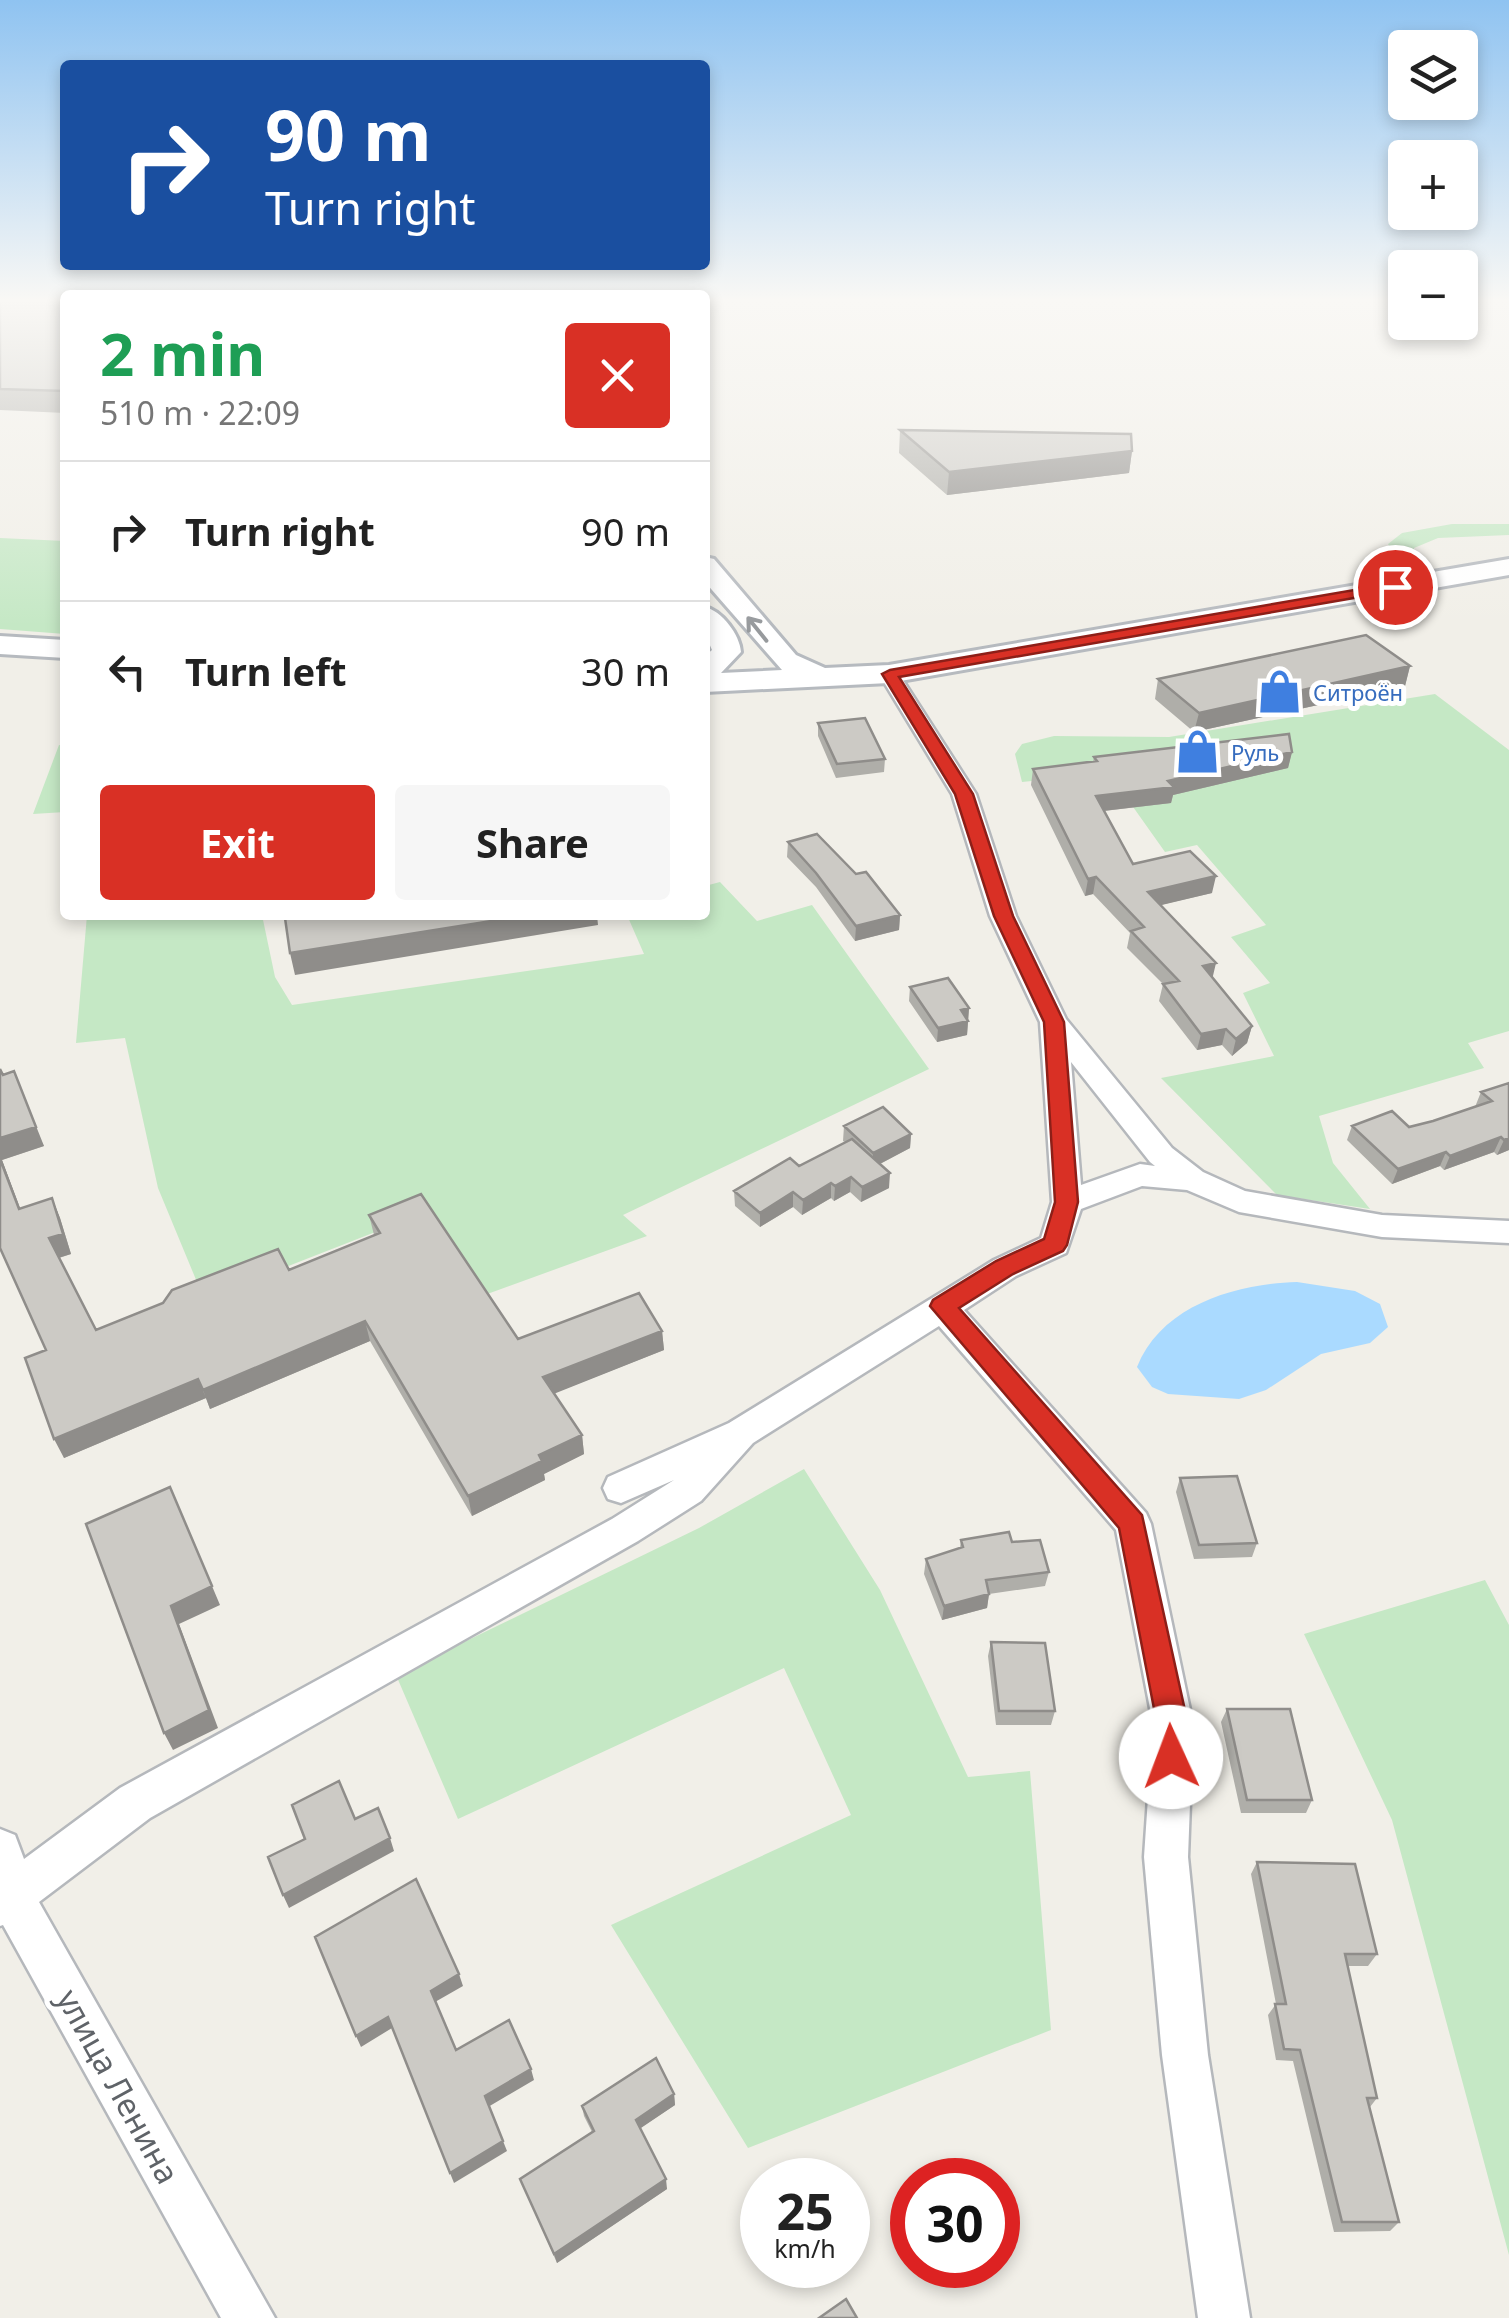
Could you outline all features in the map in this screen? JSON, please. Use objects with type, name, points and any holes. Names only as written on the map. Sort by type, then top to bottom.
[{"type":"main road","points":[[710,682],[890,674],[1509,567]]},
{"type":"main road","points":[[710,571],[786,661],[822,678]]},
{"type":"main road","points":[[710,621],[726,642],[727,652],[710,667]]},
{"type":"main road","points":[[0,645],[60,649]]},
{"type":"street","points":[[890,674],[964,794],[1003,916],[1054,1022],[1160,1155],[1192,1180],[1239,1201],[1382,1226],[1509,1232]]},
{"type":"street","points":[[620,1488],[740,1433],[1005,1268],[1055,1245],[1066,1202],[1054,1022]]},
{"type":"street","points":[[1066,1202],[1140,1175],[1192,1180]]},
{"type":"street","points":[[942,1306],[1132,1524],[1172,1724],[1166,1856],[1184,2055],[1224,2318]]},
{"type":"street","points":[[6,1900],[135,1803],[625,1530],[688,1490],[740,1433]]},
{"type":"street","name":"улица Ленина","points":[[0,1850],[6,1900],[249,2318]]},
{"type":"green space","points":[[1452,524],[1509,524],[1509,535],[1438,538],[1414,548],[1414,558],[1407,562],[1395,556],[1388,544],[1402,533]]},
{"type":"green space","points":[[0,538],[60,541],[60,634],[0,629]]},
{"type":"green space","points":[[1435,694],[1509,750],[1509,1031],[1468,1043],[1484,1068],[1319,1116],[1333,1163],[1370,1209],[1277,1195],[1161,1078],[1274,1056],[1243,993],[1270,983],[1231,937],[1266,925],[1197,845],[1165,852],[1109,773],[1022,782],[1015,754],[1022,744],[1054,736],[1169,737]]},
{"type":"green space","points":[[59,745],[60,745],[60,812],[33,814]]},
{"type":"green space","points":[[720,882],[757,921],[812,905],[929,1069],[623,1215],[647,1236],[479,1297],[424,1213],[204,1299],[158,1188],[125,1038],[76,1043],[87,920],[263,920],[275,977],[292,1005],[644,954],[629,920],[710,920],[710,885]]},
{"type":"green space","points":[[804,1469],[880,1590],[968,1777],[1030,1771],[1051,2030],[748,2148],[611,1925],[851,1815],[784,1668],[458,1819],[396,1675],[699,1528]]},
{"type":"green space","points":[[1485,1580],[1509,1625],[1509,2255],[1392,1820],[1304,1634]]},
{"type":"water","points":[[1297,1282],[1355,1291],[1380,1304],[1388,1327],[1370,1343],[1321,1354],[1266,1390],[1239,1399],[1168,1394],[1152,1387],[1137,1367],[1164,1328],[1183,1313],[1226,1293]]},
{"type":"building","points":[[900,430],[1131,434],[1132,451],[949,472]]},
{"type":"building","points":[[1366,635],[1410,666],[1199,713],[1158,679]]},
{"type":"building","points":[[865,718],[885,759],[837,764],[818,723]]},
{"type":"building","points":[[1289,734],[1292,752],[1168,781],[1174,787],[1096,796],[1133,864],[1190,851],[1216,876],[1148,892],[1216,963],[1203,966],[1252,1026],[1236,1039],[1226,1029],[1201,1034],[1163,984],[1179,981],[1131,931],[1144,927],[1096,877],[1088,879],[1033,769],[1097,761],[1094,757]]},
{"type":"building","points":[[817,834],[856,874],[866,872],[900,915],[856,926],[788,842]]},
{"type":"building","points":[[285,920],[498,920],[290,953]]},
{"type":"building","points":[[948,978],[969,1008],[961,1010],[968,1021],[938,1028],[910,987]]},
{"type":"building","points":[[0,1069],[3,1075],[14,1071],[36,1127],[0,1138]]},
{"type":"building","points":[[1509,1083],[1509,1138],[1501,1137],[1450,1156],[1446,1152],[1398,1169],[1352,1126],[1392,1111],[1409,1127],[1433,1121],[1492,1101],[1481,1092]]},
{"type":"building","points":[[883,1107],[911,1134],[873,1153],[844,1126]]},
{"type":"building","points":[[852,1139],[890,1173],[862,1187],[851,1177],[835,1186],[831,1183],[803,1200],[793,1192],[760,1213],[734,1191],[790,1158],[799,1166]]},
{"type":"building","points":[[0,1159],[19,1209],[52,1198],[63,1234],[49,1238],[96,1330],[163,1303],[172,1290],[278,1249],[289,1270],[380,1233],[369,1215],[421,1194],[518,1339],[639,1293],[662,1331],[543,1377],[582,1435],[539,1455],[542,1461],[468,1496],[365,1321],[203,1390],[198,1379],[54,1439],[25,1358],[46,1350],[0,1248]]},
{"type":"building","points":[[1237,1476],[1257,1543],[1199,1545],[1180,1478]]},
{"type":"building","points":[[170,1487],[212,1586],[171,1606],[209,1710],[164,1733],[86,1524]]},
{"type":"building","points":[[1009,1532],[1012,1542],[1040,1540],[1049,1572],[986,1580],[989,1594],[944,1606],[926,1559],[963,1547],[961,1540]]},
{"type":"building","points":[[991,1642],[1045,1643],[1055,1711],[999,1711]]},
{"type":"building","points":[[1227,1709],[1290,1709],[1312,1800],[1247,1800]]},
{"type":"building","points":[[339,1781],[355,1819],[378,1808],[390,1838],[283,1895],[268,1857],[305,1839],[292,1805]]},
{"type":"building","points":[[1257,1862],[1355,1864],[1377,1954],[1345,1954],[1377,2098],[1367,2098],[1399,2222],[1342,2222],[1300,2050],[1284,2049],[1275,2004],[1286,2004]]},
{"type":"building","points":[[416,1879],[459,1974],[431,1991],[456,2050],[509,2020],[531,2069],[485,2096],[503,2141],[450,2173],[388,2017],[356,2036],[315,1937]]},
{"type":"building","points":[[656,2058],[674,2094],[636,2120],[666,2179],[554,2254],[520,2179],[594,2131],[582,2106]]},
{"type":"building","points":[[846,2299],[857,2318],[819,2318]]},
{"type":"place","name":"Ситроён","points":[[1280,692]]},
{"type":"place","name":"Руль","points":[[1198,752]]},
{"type":"route","points":[[1171,1757],[1172,1724],[1132,1524],[942,1306],[1005,1268],[1055,1245],[1066,1202],[1054,1022],[1003,916],[964,794],[890,674],[1395,587]]}]
